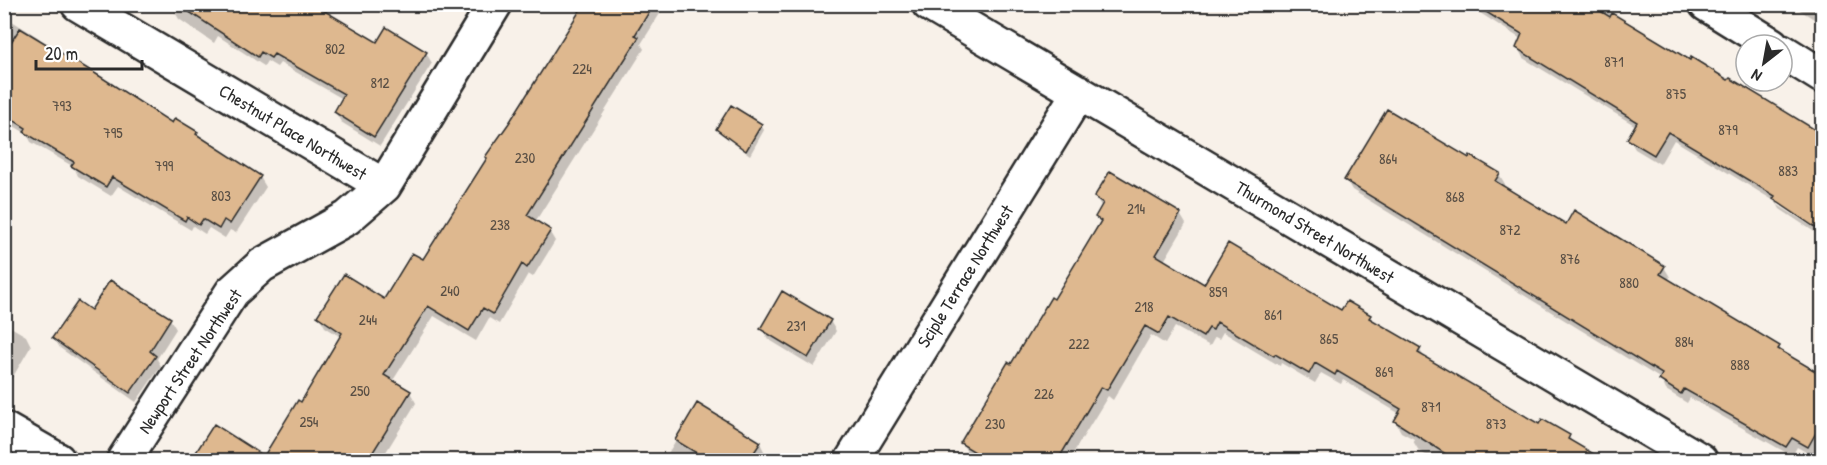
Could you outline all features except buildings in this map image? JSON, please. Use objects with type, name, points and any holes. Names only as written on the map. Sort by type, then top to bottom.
[{"type":"street","name":"Chestnut Place Northwest","points":[[78,4],[384,186]]},
{"type":"street","name":"Newport Street Northwest","points":[[124,460],[232,291],[262,265],[347,218],[384,186],[495,4]]},
{"type":"street","name":"Thurmond Street Northwest","points":[[929,4],[1700,460]]},
{"type":"street","points":[[1706,4],[1753,33]]},
{"type":"street","points":[[1794,58],[1822,76]]},
{"type":"street","name":"Sciple Terrace Northwest","points":[[852,460],[1079,92]]},
{"type":"street","points":[[4,429],[58,460]]}]
